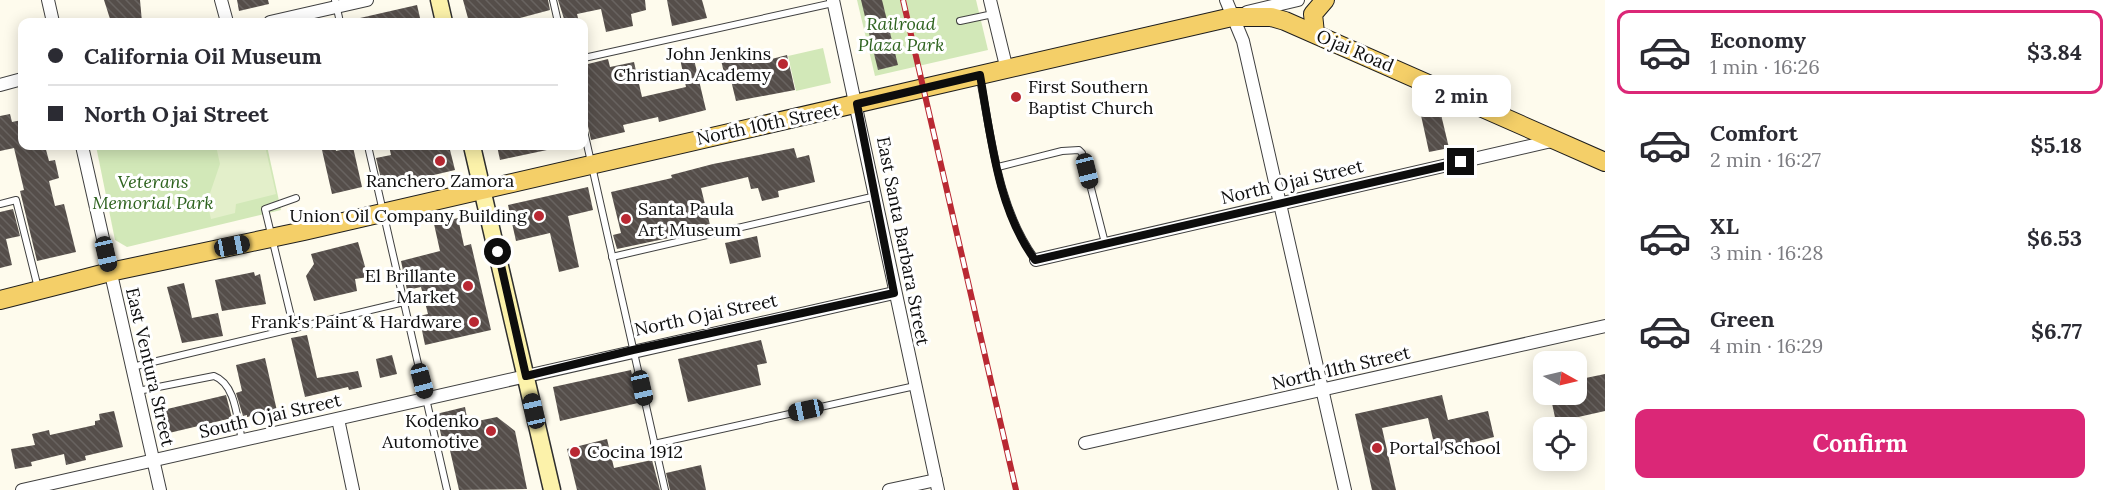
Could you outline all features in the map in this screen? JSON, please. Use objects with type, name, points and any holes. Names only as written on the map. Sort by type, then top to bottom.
[{"type":"main road","points":[[1315,33],[1312,14],[1325,0]]},
{"type":"main road","name":"Ojai Road","points":[[1229,9],[1271,17],[1315,33],[1605,162]]},
{"type":"main road","name":"North 10th Street","points":[[0,300],[110,272],[1007,70],[1229,9]]},
{"type":"street","points":[[48,0],[52,18]]},
{"type":"street","points":[[221,0],[225,18]]},
{"type":"street","points":[[284,18],[336,3],[367,0]]},
{"type":"street","points":[[439,0],[443,18]]},
{"type":"street","points":[[990,0],[1007,70]]},
{"type":"street","name":"North 10th Street","points":[[1229,9],[1253,10],[1299,0]]},
{"type":"street","name":"East Santa Barbara Street","points":[[834,2],[876,196],[894,293],[937,485]]},
{"type":"street","points":[[1229,9],[1243,41],[1346,490]]},
{"type":"street","points":[[0,85],[18,80]]},
{"type":"street","name":"North Ojai Street","points":[[1035,260],[1557,140]]},
{"type":"street","name":"East Ventura Street","points":[[83,150],[160,490]]},
{"type":"street","points":[[473,150],[552,490]]},
{"type":"street","name":"North Ojai Street","points":[[526,376],[633,350],[894,293]]},
{"type":"street","name":"North 11th Street","points":[[1085,443],[1605,326]]},
{"type":"street","name":"South Ojai Street","points":[[22,490],[526,376]]},
{"type":"street","points":[[338,419],[353,490]]},
{"type":"street","points":[[890,490],[937,485]]},
{"type":"lane","points":[[553,0],[557,18]]},
{"type":"lane","points":[[588,57],[834,2]]},
{"type":"lane","points":[[336,3],[339,18]]},
{"type":"lane","points":[[960,21],[993,14]]},
{"type":"lane","points":[[980,75],[1012,222],[1035,260]]},
{"type":"lane","points":[[588,148],[665,490]]},
{"type":"lane","points":[[369,150],[447,490]]},
{"type":"lane","points":[[998,166],[1079,150],[1083,153],[1105,244]]},
{"type":"lane","points":[[612,257],[876,196]]},
{"type":"lane","points":[[294,329],[266,206],[296,198]]},
{"type":"lane","points":[[0,204],[16,200],[38,290]]},
{"type":"lane","points":[[132,367],[404,302]]},
{"type":"lane","points":[[137,392],[214,376],[220,378],[231,392],[242,441]]},
{"type":"lane","points":[[654,444],[915,386]]},
{"type":"green space","name":"Railroad Plaza Park","points":[[857,0],[976,0],[988,50],[875,76]]},
{"type":"green space","points":[[823,48],[831,83],[796,91],[788,56]]},
{"type":"green space","name":"Veterans Memorial Park","points":[[97,150],[268,150],[281,210],[127,247],[115,240]]},
{"type":"green space","points":[[217,150],[266,150],[276,194],[236,204],[235,213],[211,219],[207,202],[220,164]]},
{"type":"building","points":[[104,0],[140,0],[142,18],[110,18]]},
{"type":"building","points":[[237,0],[268,0],[269,4],[239,11]]},
{"type":"building","points":[[463,0],[548,0],[550,10],[520,18],[468,18]]},
{"type":"building","points":[[558,0],[645,0],[646,10],[631,14],[633,26],[606,32],[601,9],[577,14],[578,18],[564,18]]},
{"type":"building","points":[[667,0],[702,0],[707,18],[672,26]]},
{"type":"building","points":[[861,0],[882,0],[898,65],[878,70]]},
{"type":"building","points":[[417,5],[420,18],[360,18]]},
{"type":"building","points":[[692,51],[706,110],[659,122],[658,117],[623,125],[625,132],[591,140],[588,126],[588,64],[608,59],[610,67],[634,62],[642,97],[686,87],[679,54]]},
{"type":"building","points":[[744,51],[745,55],[749,54],[752,64],[787,55],[795,90],[736,101],[730,76],[725,77],[720,56]]},
{"type":"building","points":[[1417,97],[1439,106],[1449,148],[1429,152]]},
{"type":"building","points":[[10,114],[12,122],[18,121],[18,150],[46,150],[49,161],[55,160],[59,178],[49,181],[55,206],[64,204],[76,252],[37,261],[20,191],[24,190],[14,148],[0,151],[0,116]]},
{"type":"building","points":[[794,148],[797,158],[809,155],[815,182],[778,191],[779,197],[762,201],[758,188],[751,189],[748,177],[701,188],[711,229],[617,249],[613,235],[621,233],[611,192],[672,178],[671,175],[713,164]]},
{"type":"building","points":[[322,150],[354,150],[362,187],[332,194]]},
{"type":"building","points":[[390,150],[450,150],[455,170],[383,187],[376,158],[391,155]]},
{"type":"building","points":[[498,150],[547,150],[500,160]]},
{"type":"building","name":"Union Oil Company Building","points":[[588,187],[593,210],[568,216],[579,267],[559,272],[550,233],[516,241],[508,205]]},
{"type":"building","points":[[13,209],[20,236],[6,239],[12,265],[0,268],[0,212]]},
{"type":"building","points":[[458,218],[464,246],[471,244],[491,330],[425,345],[419,316],[428,314],[421,287],[407,290],[401,261],[440,251],[434,224]]},
{"type":"building","points":[[757,236],[761,257],[730,264],[725,243]]},
{"type":"building","points":[[358,242],[368,277],[355,279],[357,291],[314,301],[306,276],[314,264],[311,254]]},
{"type":"building","points":[[254,272],[255,276],[260,274],[266,304],[222,311],[215,280]]},
{"type":"building","points":[[184,283],[192,318],[218,313],[223,336],[182,343],[167,287]]},
{"type":"building","points":[[307,335],[317,378],[358,371],[362,387],[349,390],[348,387],[305,397],[291,338]]},
{"type":"building","points":[[761,340],[767,363],[757,365],[761,385],[688,402],[678,359]]},
{"type":"building","points":[[392,355],[397,374],[380,378],[376,359]]},
{"type":"building","points":[[265,358],[277,411],[243,416],[236,393],[242,391],[236,365]]},
{"type":"building","points":[[631,370],[638,403],[560,421],[553,387]]},
{"type":"building","points":[[1605,374],[1605,411],[1578,417],[1555,417],[1552,405],[1587,405],[1587,378]]},
{"type":"building","points":[[226,395],[232,418],[169,433],[163,410]]},
{"type":"building","points":[[1442,395],[1448,420],[1488,411],[1494,437],[1436,452],[1428,418],[1382,428],[1396,490],[1372,490],[1355,414]]},
{"type":"building","points":[[465,407],[468,423],[497,417],[515,431],[527,489],[459,490],[449,446],[444,447],[436,414]]},
{"type":"building","points":[[114,411],[123,447],[85,456],[86,460],[66,465],[64,454],[31,462],[32,466],[15,469],[11,449],[35,445],[32,434],[49,430],[50,435],[95,425],[95,421],[100,420],[99,414]]},
{"type":"building","points":[[607,439],[614,468],[652,460],[660,490],[577,490],[567,449]]},
{"type":"building","points":[[701,465],[706,490],[670,490],[666,473]]},
{"type":"railway","points":[[903,0],[1016,490]]},
{"type":"place","name":"John Jenkins Christian Academy","points":[[783,64]]},
{"type":"place","name":"First Southern Baptist Church","points":[[1016,97]]},
{"type":"place","name":"Ranchero Zamora","points":[[440,161]]},
{"type":"place","name":"Union Oil Company Building","points":[[539,216]]},
{"type":"place","name":"Santa Paula Art Museum","points":[[626,219]]},
{"type":"place","name":"El Brillante Market","points":[[468,286]]},
{"type":"place","name":"Frank's Paint & Hardware","points":[[474,322]]},
{"type":"place","name":"Kodenko Automotive","points":[[491,431]]},
{"type":"place","name":"Portal School","points":[[1377,448]]},
{"type":"place","name":"Cocina 1912","points":[[575,452]]},
{"type":"route","points":[[498,252],[526,376],[633,350],[894,293],[857,104],[980,75],[1009,213],[1023,244],[1035,260],[1461,162]]}]
